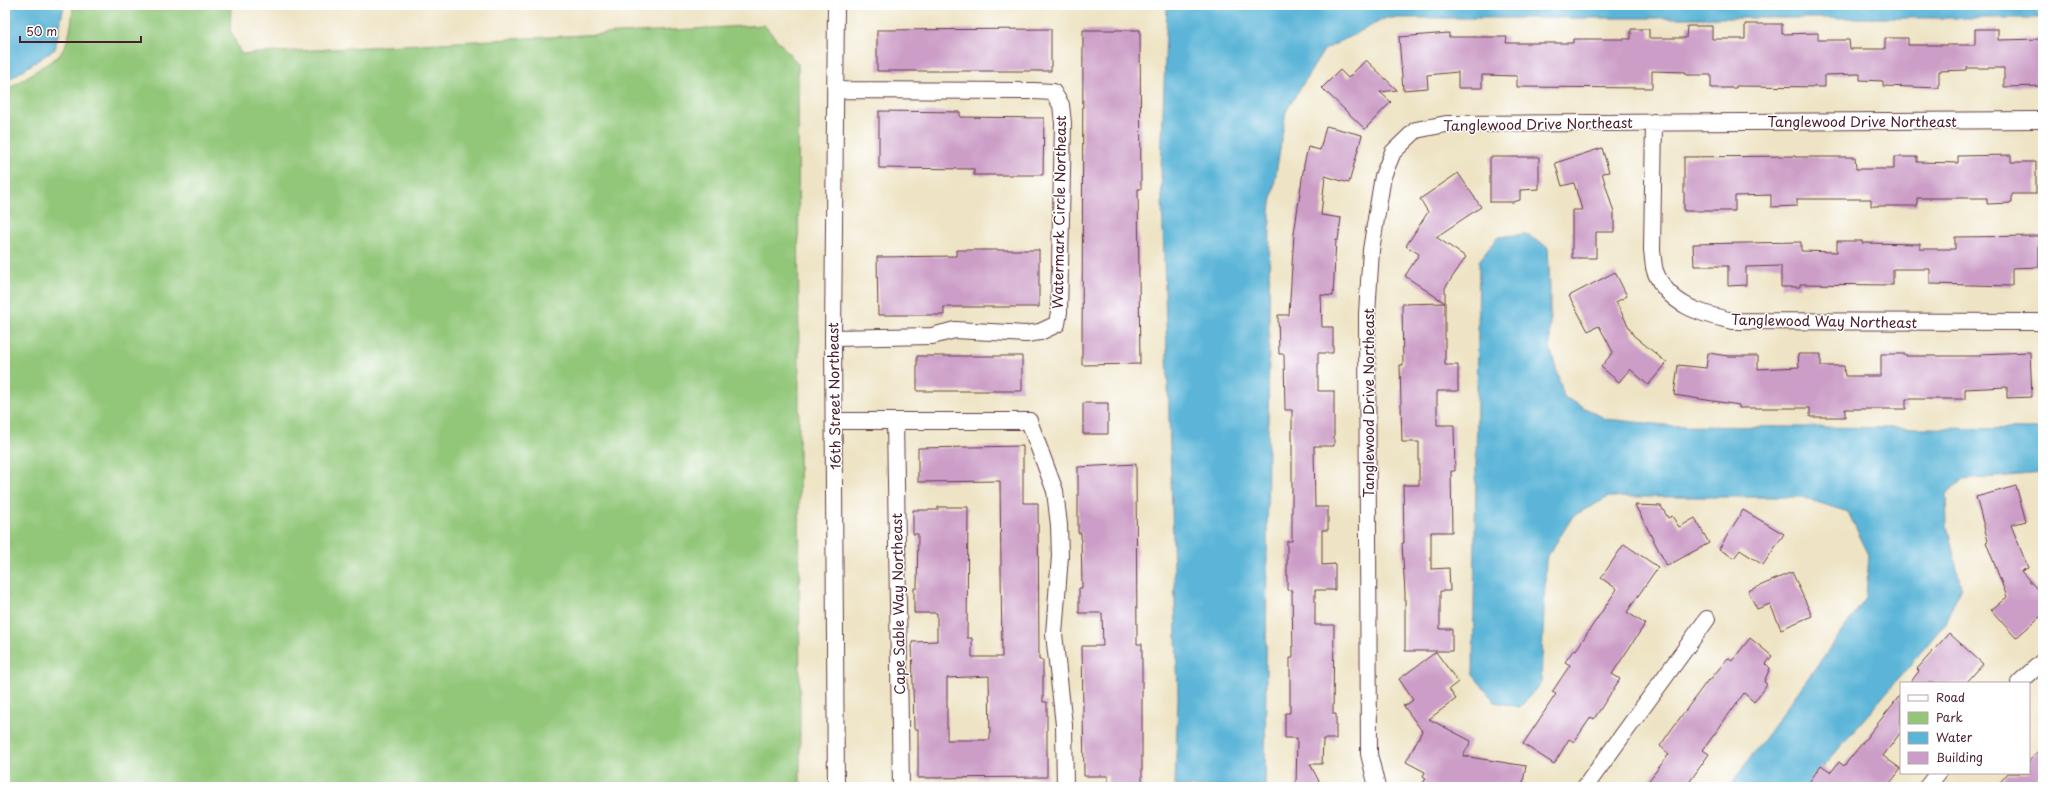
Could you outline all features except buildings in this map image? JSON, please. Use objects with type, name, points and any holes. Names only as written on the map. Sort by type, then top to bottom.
[{"type":"street","name":"16th Street Northeast","points":[[836,5],[833,338],[836,787]]},
{"type":"street","name":"Watermark Circle Northeast","points":[[833,338],[932,336],[955,330],[1026,334],[1040,332],[1057,324],[1059,312],[1063,123],[1061,105],[1052,92],[835,90]]},
{"type":"street","name":"Tanglewood Drive Northeast","points":[[1377,787],[1369,754],[1367,314],[1371,250],[1383,176],[1393,152],[1416,130],[1446,124],[2043,120]]},
{"type":"street","name":"Tanglewood Way Northeast","points":[[1654,122],[1652,250],[1655,270],[1665,290],[1685,306],[1707,316],[1733,321],[2043,322]]},
{"type":"street","points":[[834,421],[1029,421],[1055,491],[1059,525],[1060,556],[1054,634],[1064,725],[1065,787]]},
{"type":"street","name":"Cape Sable Way Northeast","points":[[895,421],[901,787]]},
{"type":"street","points":[[1586,787],[1707,619]]},
{"type":"street","points":[[2020,682],[2043,661]]},
{"type":"street","points":[[1927,787],[1937,774]]},
{"type":"green space","points":[[73,5],[231,5],[230,30],[241,54],[764,25],[798,64],[800,787],[5,787],[5,91],[59,56],[68,38]]},
{"type":"water","points":[[5,5],[64,5],[55,49],[5,82]]},
{"type":"water","points":[[1167,5],[2043,5],[2043,18],[1386,18],[1324,50],[1286,111],[1270,211],[1265,787],[1175,787],[1178,696],[1161,167]]},
{"type":"water","points":[[1525,234],[1548,247],[1550,347],[1564,397],[1606,419],[1674,426],[2043,429],[2043,473],[1962,480],[1946,494],[1947,525],[1961,587],[1944,625],[1806,787],[1729,787],[1866,598],[1869,555],[1848,512],[1801,497],[1609,497],[1573,516],[1546,559],[1541,683],[1520,707],[1495,702],[1473,675],[1479,261],[1498,237]]}]
